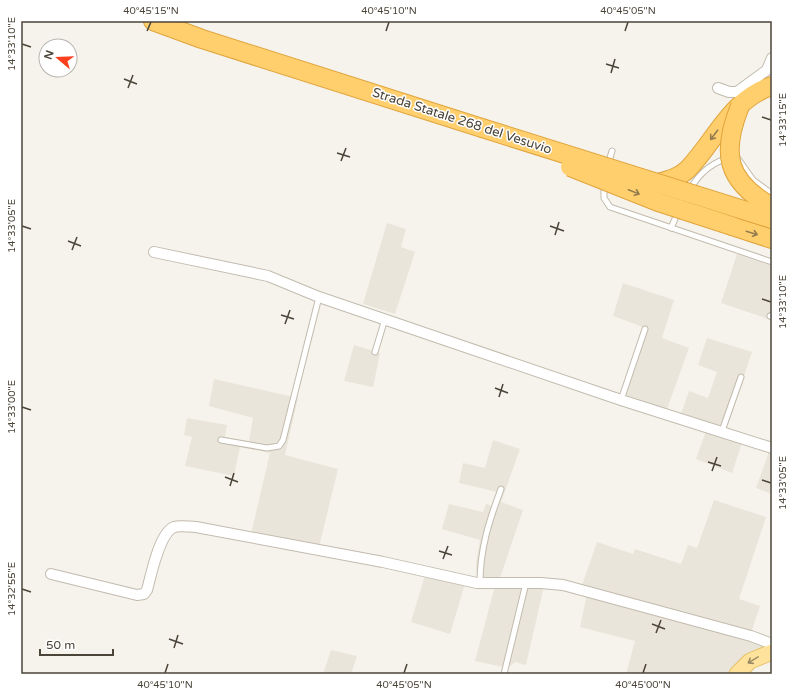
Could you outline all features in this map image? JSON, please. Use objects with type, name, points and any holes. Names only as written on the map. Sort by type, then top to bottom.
[{"type":"highway","name":"Strada Statale 268 del Vesuvio","points":[[153,21],[202,39],[772,219]]},
{"type":"highway","points":[[658,183],[674,179],[688,169],[726,119],[761,89],[772,86]]},
{"type":"highway","points":[[740,106],[732,126],[729,140],[729,153],[732,165],[744,186],[772,207]]},
{"type":"highway","points":[[482,128],[516,145],[637,194],[772,239]]},
{"type":"main road","points":[[737,674],[750,661],[772,652]]},
{"type":"street","points":[[718,88],[729,92],[737,92],[767,70],[772,58]]},
{"type":"street","points":[[154,252],[268,276],[319,297],[621,400],[772,448]]},
{"type":"street","points":[[51,574],[137,595],[144,594],[147,590],[165,535],[172,528],[180,526],[196,527],[383,562],[480,583],[563,585],[751,636],[772,644]]},
{"type":"lane","points":[[612,151],[602,189],[604,198],[610,207],[772,262]]},
{"type":"lane","points":[[684,199],[696,179],[711,164],[734,155],[739,157],[743,167],[753,180],[772,194]]},
{"type":"lane","points":[[671,228],[682,205]]},
{"type":"lane","points":[[220,440],[267,448],[279,446],[283,440],[319,297]]},
{"type":"lane","points":[[375,352],[385,319]]},
{"type":"lane","points":[[621,400],[645,328]]},
{"type":"lane","points":[[722,431],[741,377]]},
{"type":"lane","points":[[480,583],[480,562],[484,540],[500,489]]},
{"type":"lane","points":[[504,674],[526,583]]},
{"type":"shaded area","points":[[387,223],[406,229],[401,247],[415,252],[395,314],[363,304]]},
{"type":"shaded area","points":[[737,254],[772,266],[771,320],[721,303]]},
{"type":"shaded area","points":[[623,283],[674,300],[662,338],[689,348],[667,409],[620,393],[643,327],[613,316]]},
{"type":"shaded area","points":[[707,338],[752,352],[726,429],[681,414],[689,391],[708,398],[717,372],[698,365]]},
{"type":"shaded area","points":[[354,345],[380,353],[373,387],[344,381]]},
{"type":"shaded area","points":[[214,379],[298,398],[285,455],[338,469],[319,547],[251,534],[270,453],[240,447],[234,476],[185,466],[192,437],[184,435],[187,418],[227,425],[225,437],[249,441],[253,418],[209,406]]},
{"type":"shaded area","points":[[707,428],[743,440],[732,473],[696,459]]},
{"type":"shaded area","points":[[493,440],[520,449],[501,502],[523,510],[499,581],[477,582],[476,563],[480,540],[442,529],[449,504],[483,512],[486,504],[492,506],[497,492],[459,483],[463,463],[485,468]]},
{"type":"shaded area","points":[[770,449],[772,450],[772,494],[756,488]]},
{"type":"shaded area","points":[[714,500],[766,517],[739,599],[760,606],[751,633],[581,588],[597,542],[633,554],[635,549],[681,564],[688,545],[697,548]]},
{"type":"shaded area","points":[[425,575],[465,584],[450,634],[411,622]]},
{"type":"shaded area","points":[[495,586],[544,586],[526,665],[515,662],[508,668],[475,661]]},
{"type":"shaded area","points":[[587,594],[772,647],[735,674],[626,674],[635,641],[580,627]]},
{"type":"shaded area","points":[[331,650],[357,656],[351,674],[323,674]]}]
